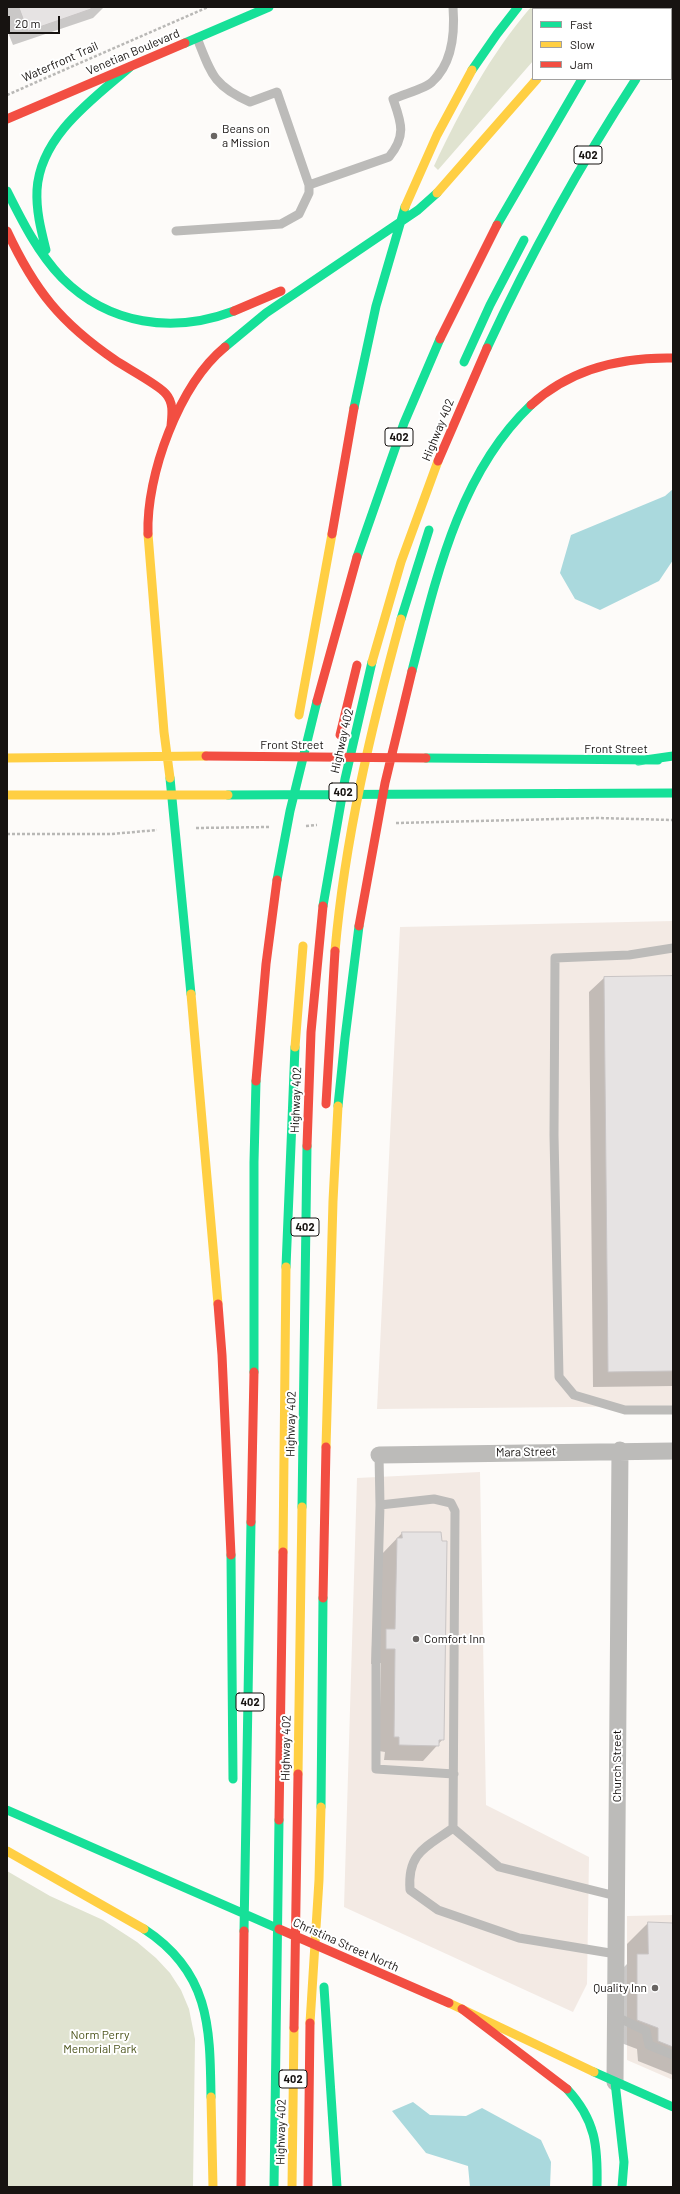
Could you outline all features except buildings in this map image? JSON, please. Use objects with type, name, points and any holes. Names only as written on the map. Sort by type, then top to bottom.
[{"type":"main road","name":"Venetian Boulevard","points":[[7,120],[269,7]]},
{"type":"main road","points":[[297,728],[352,413],[370,329],[397,230],[417,178],[473,68],[503,24],[518,7]]},
{"type":"main road","points":[[56,271],[46,252],[38,217],[37,197],[42,164],[49,148],[66,125],[130,67]]},
{"type":"main road","points":[[234,1790],[232,1574],[223,1371],[172,796],[148,548],[147,518],[151,486],[171,426],[185,396],[216,354],[266,313],[337,266],[427,202],[445,185],[536,80]]},
{"type":"main road","name":"402","points":[[241,2187],[255,1360],[254,1157],[256,1092],[266,964],[276,891],[284,843],[317,699],[356,559],[375,502],[425,373],[485,248],[581,80]]},
{"type":"main road","name":"Highway 402","points":[[292,2187],[308,1080],[318,952],[337,818],[364,695],[390,598],[435,471],[460,408],[485,351],[543,234],[583,164],[635,80]]},
{"type":"main road","points":[[7,191],[30,238],[67,284],[81,296],[113,314],[149,323],[188,322],[235,311],[337,266]]},
{"type":"main road","points":[[7,231],[34,284],[56,312],[87,341],[166,393],[172,406],[171,426]]},
{"type":"main road","points":[[462,368],[490,305],[528,232]]},
{"type":"main road","points":[[308,2187],[311,1980],[318,1884],[328,1373],[337,1136],[348,1017],[365,890],[378,816],[405,694],[441,568],[458,520],[483,467],[504,434],[546,392],[586,370],[611,361],[637,357],[673,358]]},
{"type":"main road","points":[[325,1112],[330,995],[342,890],[355,811],[380,698],[406,599],[432,524]]},
{"type":"main road","points":[[333,767],[348,696],[360,653]]},
{"type":"main road","points":[[284,843],[294,749]]},
{"type":"main road","name":"Front Street","points":[[7,758],[167,756],[673,760]]},
{"type":"main road","points":[[638,760],[673,756]]},
{"type":"main road","points":[[325,804],[330,782]]},
{"type":"main road","points":[[7,795],[172,796],[673,793]]},
{"type":"main road","points":[[274,2187],[287,1224],[293,1076],[304,940]]},
{"type":"main road","points":[[325,1173],[328,1373]]},
{"type":"main road","name":"Christina Street North","points":[[7,1810],[462,2009],[615,2082],[673,2107]]},
{"type":"main road","points":[[7,1851],[120,1914],[148,1932],[178,1958],[190,1974],[203,2003],[210,2043],[213,2187]]},
{"type":"main road","points":[[235,1884],[244,2043]]},
{"type":"main road","points":[[318,1884],[337,2187]]},
{"type":"main road","points":[[462,2009],[510,2048],[552,2076],[571,2092],[584,2108],[592,2126],[596,2148],[598,2168],[597,2187]]},
{"type":"main road","points":[[615,2082],[624,2162],[622,2187]]},
{"type":"street","name":"Mara Street","points":[[379,1455],[620,1450],[673,1451]]},
{"type":"street","name":"Church Street","points":[[615,2082],[620,1450]]},
{"type":"lane","points":[[309,185],[389,157],[396,148],[402,123],[393,99],[432,83],[447,62],[452,38],[453,7]]},
{"type":"lane","points":[[176,231],[281,224],[299,214],[309,193],[309,185],[277,92],[250,102],[234,95],[221,86],[210,72],[197,38]]},
{"type":"lane","points":[[673,948],[629,955],[555,958],[554,1135],[559,1377],[574,1395],[625,1410],[673,1410]]},
{"type":"lane","points":[[379,1455],[380,1505],[376,1648],[376,1769],[454,1774]]},
{"type":"lane","points":[[380,1505],[434,1498],[451,1503],[455,1511],[454,1828],[499,1867],[616,1896]]},
{"type":"lane","points":[[454,1828],[418,1853],[412,1868],[410,1890],[438,1910],[519,1938],[616,1954]]},
{"type":"lane","points":[[615,2016],[646,2031],[649,2045],[673,2054]]},
{"type":"path","name":"Waterfront Trail","points":[[7,96],[208,7]]},
{"type":"shaded area","points":[[673,921],[673,1406],[377,1409],[400,927]]},
{"type":"shaded area","points":[[480,1472],[486,1805],[589,1857],[587,1984],[573,2012],[344,1907],[357,1478]]},
{"type":"shaded area","points":[[673,1915],[673,2080],[627,2060],[627,1916]]},
{"type":"green space","points":[[531,7],[582,7],[532,8],[532,62],[438,170],[434,166],[466,103],[489,63]]},
{"type":"green space","name":"Norm Perry Memorial Park","points":[[7,1871],[50,1896],[103,1920],[137,1942],[156,1958],[170,1973],[181,1990],[189,2009],[195,2039],[193,2187],[7,2187]]},
{"type":"water","points":[[673,489],[673,560],[659,581],[600,610],[575,599],[560,573],[571,535],[665,496]]},
{"type":"water","points":[[413,2102],[430,2115],[466,2116],[482,2108],[541,2140],[551,2162],[550,2187],[470,2187],[468,2166],[426,2153],[392,2111]]},
{"type":"traffic: fast","points":[[185,43],[269,7]]},
{"type":"traffic: fast","points":[[472,70],[518,7]]},
{"type":"traffic: fast","points":[[46,250],[38,213],[37,190],[40,171],[48,152],[58,136],[71,120],[100,92],[130,67]]},
{"type":"traffic: fast","points":[[497,225],[581,80]]},
{"type":"traffic: fast","points":[[487,348],[538,245],[595,144],[635,80]]},
{"type":"traffic: fast","points":[[7,191],[31,236],[53,268],[80,294],[100,306],[121,315],[143,321],[165,323],[188,322],[211,318],[234,311]]},
{"type":"traffic: fast","points":[[225,347],[266,313],[418,210],[437,193]]},
{"type":"traffic: fast","points":[[354,408],[376,306],[405,207]]},
{"type":"traffic: fast","points":[[464,362],[490,305],[524,240]]},
{"type":"traffic: fast","points":[[357,557],[404,423],[440,339]]},
{"type":"traffic: fast","points":[[412,671],[441,564],[468,495],[485,462],[506,432],[531,405]]},
{"type":"traffic: fast","points":[[401,619],[429,530]]},
{"type":"traffic: fast","points":[[323,906],[345,779],[372,662]]},
{"type":"traffic: fast","points":[[277,880],[290,811],[317,701]]},
{"type":"traffic: fast","points":[[638,761],[673,756]]},
{"type":"traffic: fast","points":[[426,758],[658,760]]},
{"type":"traffic: fast","points":[[170,778],[191,994]]},
{"type":"traffic: fast","points":[[228,795],[673,793]]},
{"type":"traffic: fast","points":[[338,1106],[359,926]]},
{"type":"traffic: fast","points":[[286,1267],[295,1047]]},
{"type":"traffic: fast","points":[[254,1372],[254,1162],[256,1081]]},
{"type":"traffic: fast","points":[[302,1507],[307,1146]]},
{"type":"traffic: fast","points":[[244,1931],[251,1522]]},
{"type":"traffic: fast","points":[[231,1555],[233,1779]]},
{"type":"traffic: fast","points":[[321,1807],[323,1598]]},
{"type":"traffic: fast","points":[[7,1810],[279,1929]]},
{"type":"traffic: fast","points":[[274,2187],[279,1820]]},
{"type":"traffic: fast","points":[[144,1929],[166,1946],[182,1964],[194,1983],[202,2003],[207,2024],[211,2071],[211,2097]]},
{"type":"traffic: fast","points":[[324,1987],[337,2187]]},
{"type":"traffic: fast","points":[[594,2072],[673,2107]]},
{"type":"traffic: fast","points":[[615,2082],[624,2162],[622,2187]]},
{"type":"traffic: fast","points":[[567,2089],[577,2100],[590,2123],[596,2147],[597,2187]]},
{"type":"traffic: slow","points":[[405,207],[437,135],[472,70]]},
{"type":"traffic: slow","points":[[437,193],[536,80]]},
{"type":"traffic: slow","points":[[372,662],[401,562],[438,461]]},
{"type":"traffic: slow","points":[[148,534],[164,732],[170,778]]},
{"type":"traffic: slow","points":[[299,715],[332,534]]},
{"type":"traffic: slow","points":[[335,951],[345,867],[360,784],[379,701],[401,619]]},
{"type":"traffic: slow","points":[[7,758],[206,756]]},
{"type":"traffic: slow","points":[[7,795],[228,795]]},
{"type":"traffic: slow","points":[[295,1047],[303,946]]},
{"type":"traffic: slow","points":[[191,994],[218,1304]]},
{"type":"traffic: slow","points":[[326,1447],[333,1201],[338,1106]]},
{"type":"traffic: slow","points":[[283,1552],[286,1267]]},
{"type":"traffic: slow","points":[[298,1774],[302,1507]]},
{"type":"traffic: slow","points":[[310,2023],[319,1880],[321,1807]]},
{"type":"traffic: slow","points":[[7,1851],[144,1929]]},
{"type":"traffic: slow","points":[[449,2003],[594,2072]]},
{"type":"traffic: slow","points":[[292,2187],[294,2028]]},
{"type":"traffic: slow","points":[[211,2097],[213,2187]]},
{"type":"traffic: jam","points":[[7,119],[185,43]]},
{"type":"traffic: jam","points":[[440,339],[497,225]]},
{"type":"traffic: jam","points":[[7,231],[17,252],[39,288],[64,319],[79,333],[115,360],[157,386],[166,394],[171,405],[171,426]]},
{"type":"traffic: jam","points":[[234,311],[281,291]]},
{"type":"traffic: jam","points":[[148,534],[149,511],[153,485],[159,459],[168,433],[193,384],[208,364],[225,347]]},
{"type":"traffic: jam","points":[[438,461],[487,348]]},
{"type":"traffic: jam","points":[[531,405],[562,382],[597,368],[634,360],[673,358]]},
{"type":"traffic: jam","points":[[332,534],[354,408]]},
{"type":"traffic: jam","points":[[317,701],[357,557]]},
{"type":"traffic: jam","points":[[340,735],[357,665]]},
{"type":"traffic: jam","points":[[359,926],[385,783],[412,671]]},
{"type":"traffic: jam","points":[[206,756],[426,758]]},
{"type":"traffic: jam","points":[[256,1081],[266,964],[277,880]]},
{"type":"traffic: jam","points":[[307,1146],[311,1032],[323,906]]},
{"type":"traffic: jam","points":[[326,1104],[335,951]]},
{"type":"traffic: jam","points":[[218,1304],[222,1355],[231,1555]]},
{"type":"traffic: jam","points":[[251,1522],[254,1372]]},
{"type":"traffic: jam","points":[[323,1598],[326,1447]]},
{"type":"traffic: jam","points":[[279,1820],[283,1552]]},
{"type":"traffic: jam","points":[[294,2028],[298,1774]]},
{"type":"traffic: jam","points":[[279,1929],[449,2003]]},
{"type":"traffic: jam","points":[[241,2187],[244,1931]]},
{"type":"traffic: jam","points":[[462,2009],[567,2089]]},
{"type":"traffic: jam","points":[[308,2187],[310,2023]]},
{"type":"place","name":"Beans on a Mission","points":[[214,136]]},
{"type":"place","name":"Comfort Inn","points":[[416,1639]]},
{"type":"place","name":"Quality Inn","points":[[655,1988]]}]
